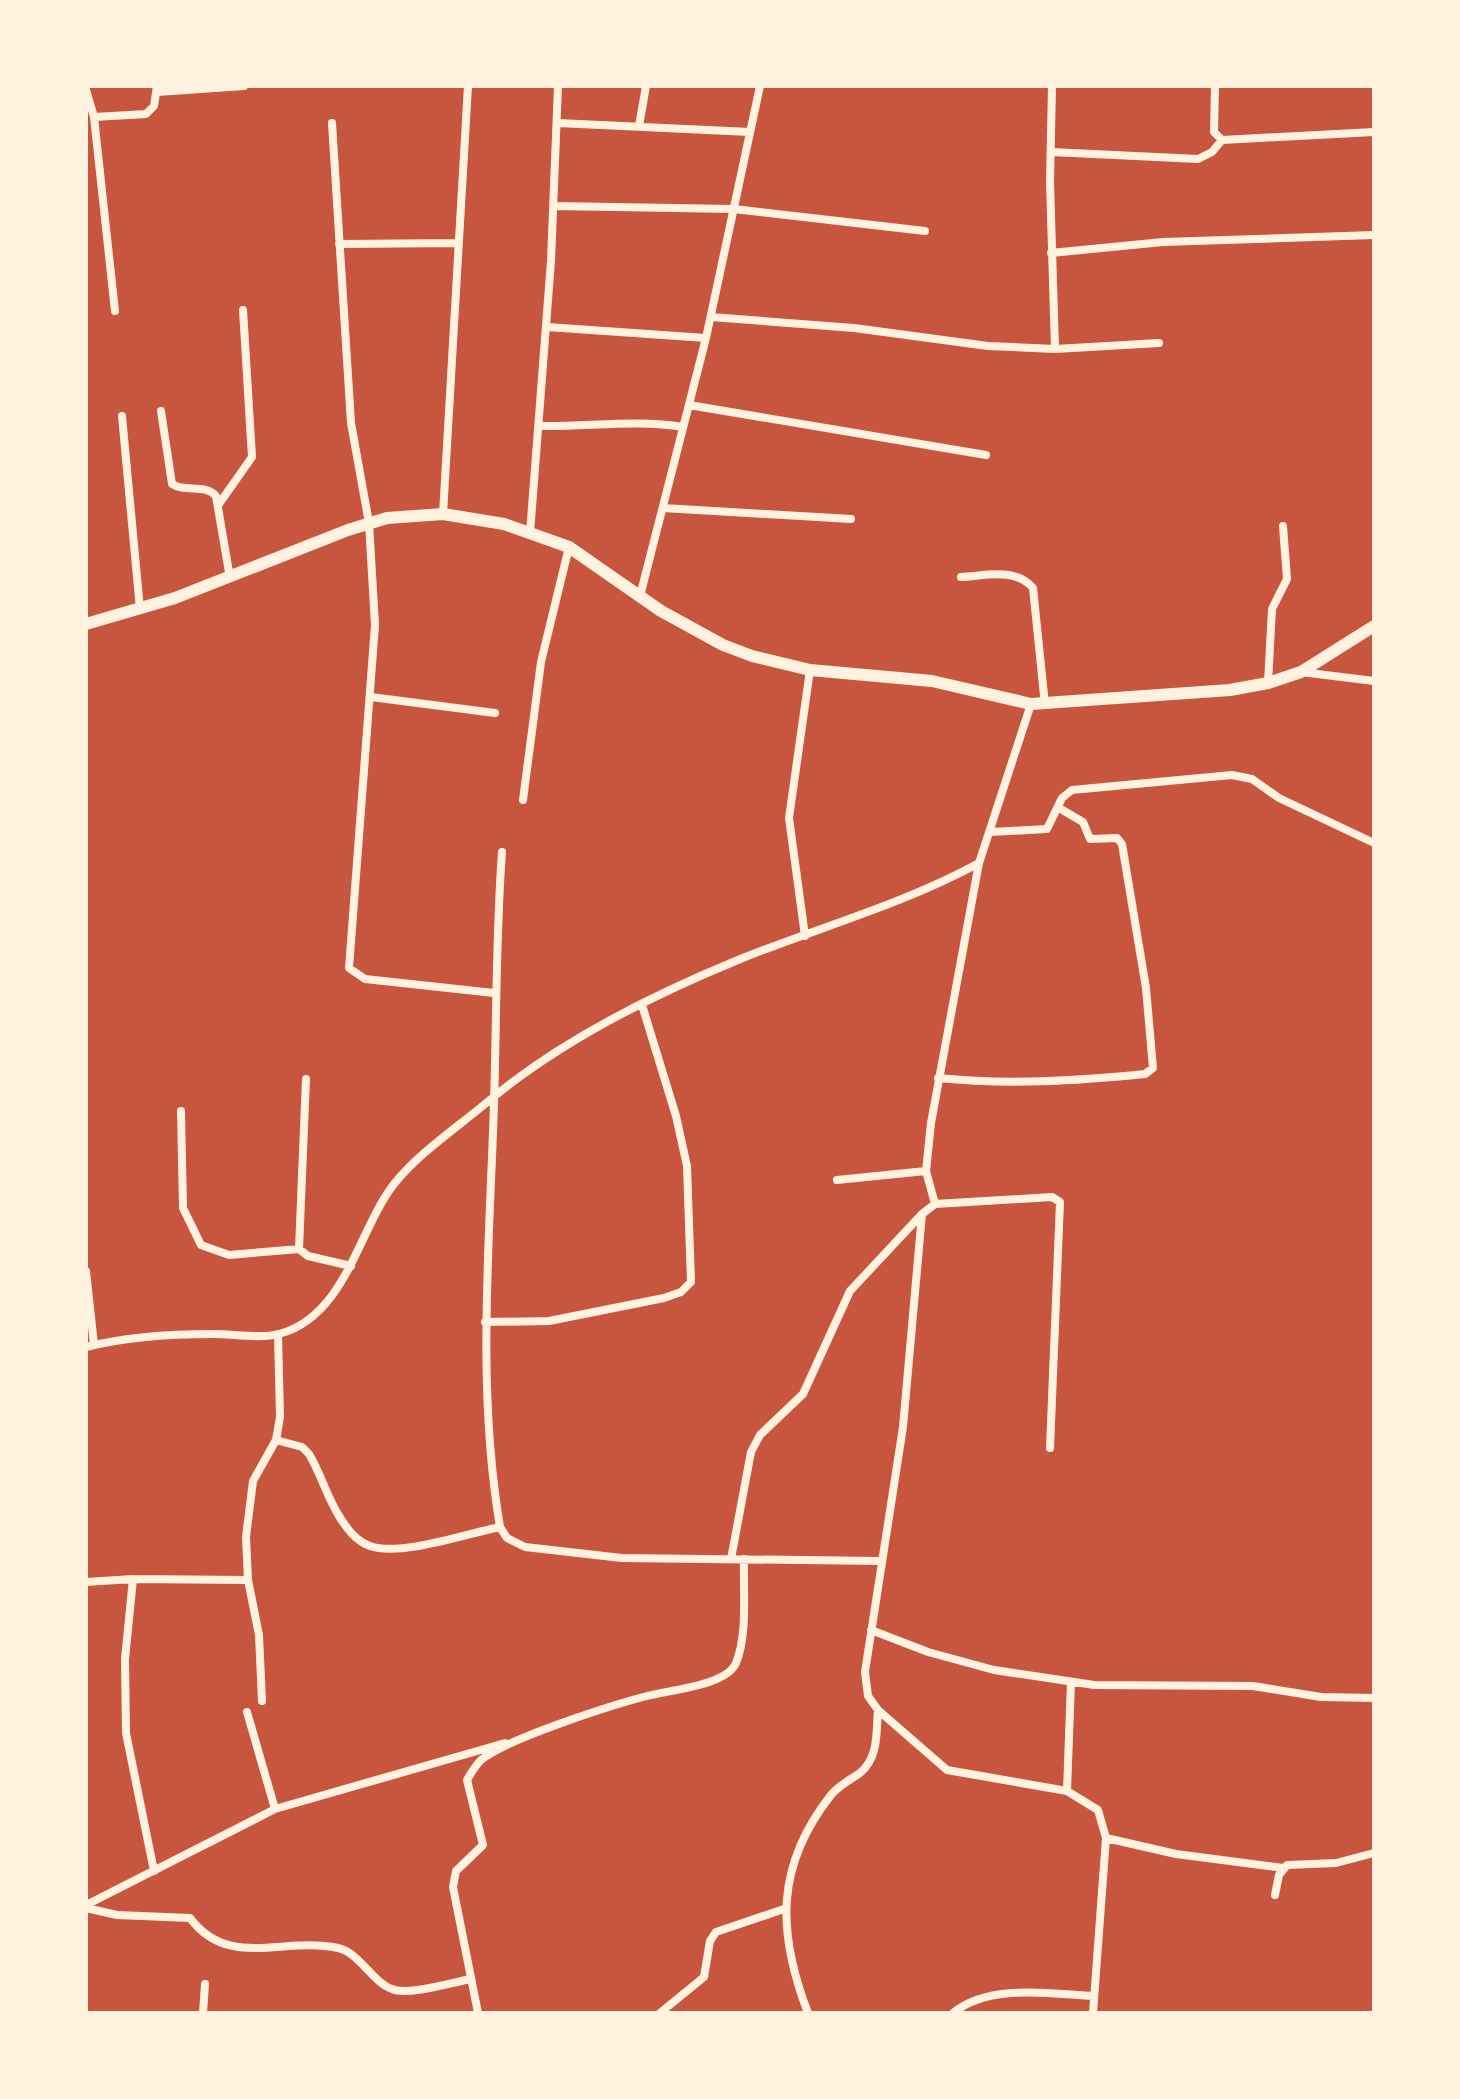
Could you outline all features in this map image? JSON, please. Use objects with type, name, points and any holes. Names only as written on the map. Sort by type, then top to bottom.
[{"type":"main road","points":[[86,624],[230,578],[369,523],[409,514],[443,514],[504,524],[569,547],[640,596],[723,645],[752,656],[810,670],[932,681],[1031,704],[1230,690],[1268,683],[1301,672],[1374,626]]},
{"type":"street","points":[[94,117],[146,114],[154,106],[157,89],[244,86]]},
{"type":"street","points":[[443,514],[468,86]]},
{"type":"street","points":[[530,533],[541,426],[558,86]]},
{"type":"street","points":[[639,126],[646,86]]},
{"type":"street","points":[[640,596],[711,317],[760,86]]},
{"type":"street","points":[[1052,86],[1051,253],[1055,349]]},
{"type":"street","points":[[1215,86],[1214,132],[1222,140]]},
{"type":"street","points":[[86,90],[94,117],[115,311]]},
{"type":"street","points":[[332,123],[351,423],[369,523],[375,625],[349,968],[365,979],[494,993]]},
{"type":"street","points":[[558,123],[750,132]]},
{"type":"street","points":[[1051,152],[1198,159],[1212,152],[1222,140],[1374,132]]},
{"type":"street","points":[[554,206],[734,209],[925,231]]},
{"type":"street","points":[[1051,253],[1163,242],[1374,235]]},
{"type":"street","points":[[339,244],[459,243]]},
{"type":"street","points":[[219,504],[252,457],[243,310]]},
{"type":"street","points":[[711,317],[854,328],[988,346],[1055,349],[1159,343]]},
{"type":"street","points":[[547,327],[706,338]]},
{"type":"street","points":[[689,405],[986,455]]},
{"type":"street","points":[[161,411],[172,484],[177,488],[212,491],[219,504],[230,578]]},
{"type":"street","points":[[122,416],[140,609]]},
{"type":"street","points":[[541,426],[602,427],[654,422],[683,427]]},
{"type":"street","points":[[663,508],[851,519]]},
{"type":"street","points":[[1268,683],[1272,609],[1287,579],[1283,526]]},
{"type":"street","points":[[523,800],[541,662],[569,547]]},
{"type":"street","points":[[961,577],[1007,574],[1023,578],[1033,588],[1045,705]]},
{"type":"street","points":[[805,936],[789,818],[810,670]]},
{"type":"street","points":[[1301,672],[1374,681]]},
{"type":"street","points":[[371,697],[495,713]]},
{"type":"street","points":[[935,1204],[926,1171],[938,1078],[979,863],[1031,704]]},
{"type":"street","points":[[990,832],[1045,830],[1064,795],[1072,790],[1243,776],[1374,843]]},
{"type":"street","points":[[938,1078],[989,1083],[1063,1082],[1145,1074],[1153,1068],[1126,855],[1119,839],[1090,839],[1083,822],[1059,808]]},
{"type":"street","points":[[502,852],[494,993],[494,1096],[485,1322],[487,1398],[500,1527],[507,1538],[525,1547],[622,1558],[882,1561]]},
{"type":"street","points":[[86,1271],[90,1346],[189,1334],[278,1334],[301,1323],[318,1309],[351,1266],[394,1184],[494,1096],[580,1038],[739,960],[868,915],[979,863]]},
{"type":"street","points":[[485,1322],[549,1321],[664,1298],[681,1292],[691,1282],[687,1166],[676,1116],[642,1005]]},
{"type":"street","points":[[299,1249],[306,1079]]},
{"type":"street","points":[[181,1111],[183,1208],[201,1245],[229,1255],[299,1249],[308,1256],[351,1266]]},
{"type":"street","points":[[837,1180],[926,1171]]},
{"type":"street","points":[[731,1559],[751,1452],[760,1435],[803,1394],[850,1291],[935,1204],[1052,1197],[1060,1202],[1050,1448]]},
{"type":"street","points":[[922,1214],[903,1427],[865,1672],[868,1696],[878,1710],[947,1770],[1067,1791],[1098,1810],[1106,1838],[1093,2013]]},
{"type":"street","points":[[262,1701],[259,1635],[248,1580],[246,1537],[253,1481],[276,1440],[280,1417],[278,1334]]},
{"type":"street","points":[[276,1440],[302,1447],[309,1454],[337,1514],[351,1533],[372,1547],[383,1549],[424,1543],[500,1527]]},
{"type":"street","points":[[86,1906],[275,1809],[531,1736],[645,1696],[714,1680],[729,1673],[736,1664],[740,1645],[744,1559]]},
{"type":"street","points":[[86,1582],[133,1579],[248,1580]]},
{"type":"street","points":[[133,1579],[125,1659],[126,1733],[154,1871]]},
{"type":"street","points":[[871,1630],[928,1652],[994,1670],[1071,1682],[1253,1686],[1321,1697],[1374,1698]]},
{"type":"street","points":[[1067,1791],[1071,1682]]},
{"type":"street","points":[[808,2013],[787,1949],[784,1909],[806,1830],[834,1791],[861,1772],[874,1755],[878,1710]]},
{"type":"street","points":[[247,1712],[275,1809]]},
{"type":"street","points":[[478,2013],[453,1887],[456,1871],[483,1845],[467,1780],[484,1758],[531,1736]]},
{"type":"street","points":[[1106,1838],[1176,1854],[1283,1868],[1287,1865],[1336,1863],[1374,1853]]},
{"type":"street","points":[[1275,1895],[1283,1868]]},
{"type":"street","points":[[86,1906],[117,1915],[190,1918],[204,1936],[234,1948],[274,1945],[341,1948],[392,1989],[412,1990],[471,1979]]},
{"type":"street","points":[[660,2013],[704,1977],[710,1941],[716,1932],[784,1909]]},
{"type":"street","points":[[203,2013],[205,1984]]},
{"type":"street","points":[[953,2013],[980,1999],[1022,1993],[1093,1996]]}]
